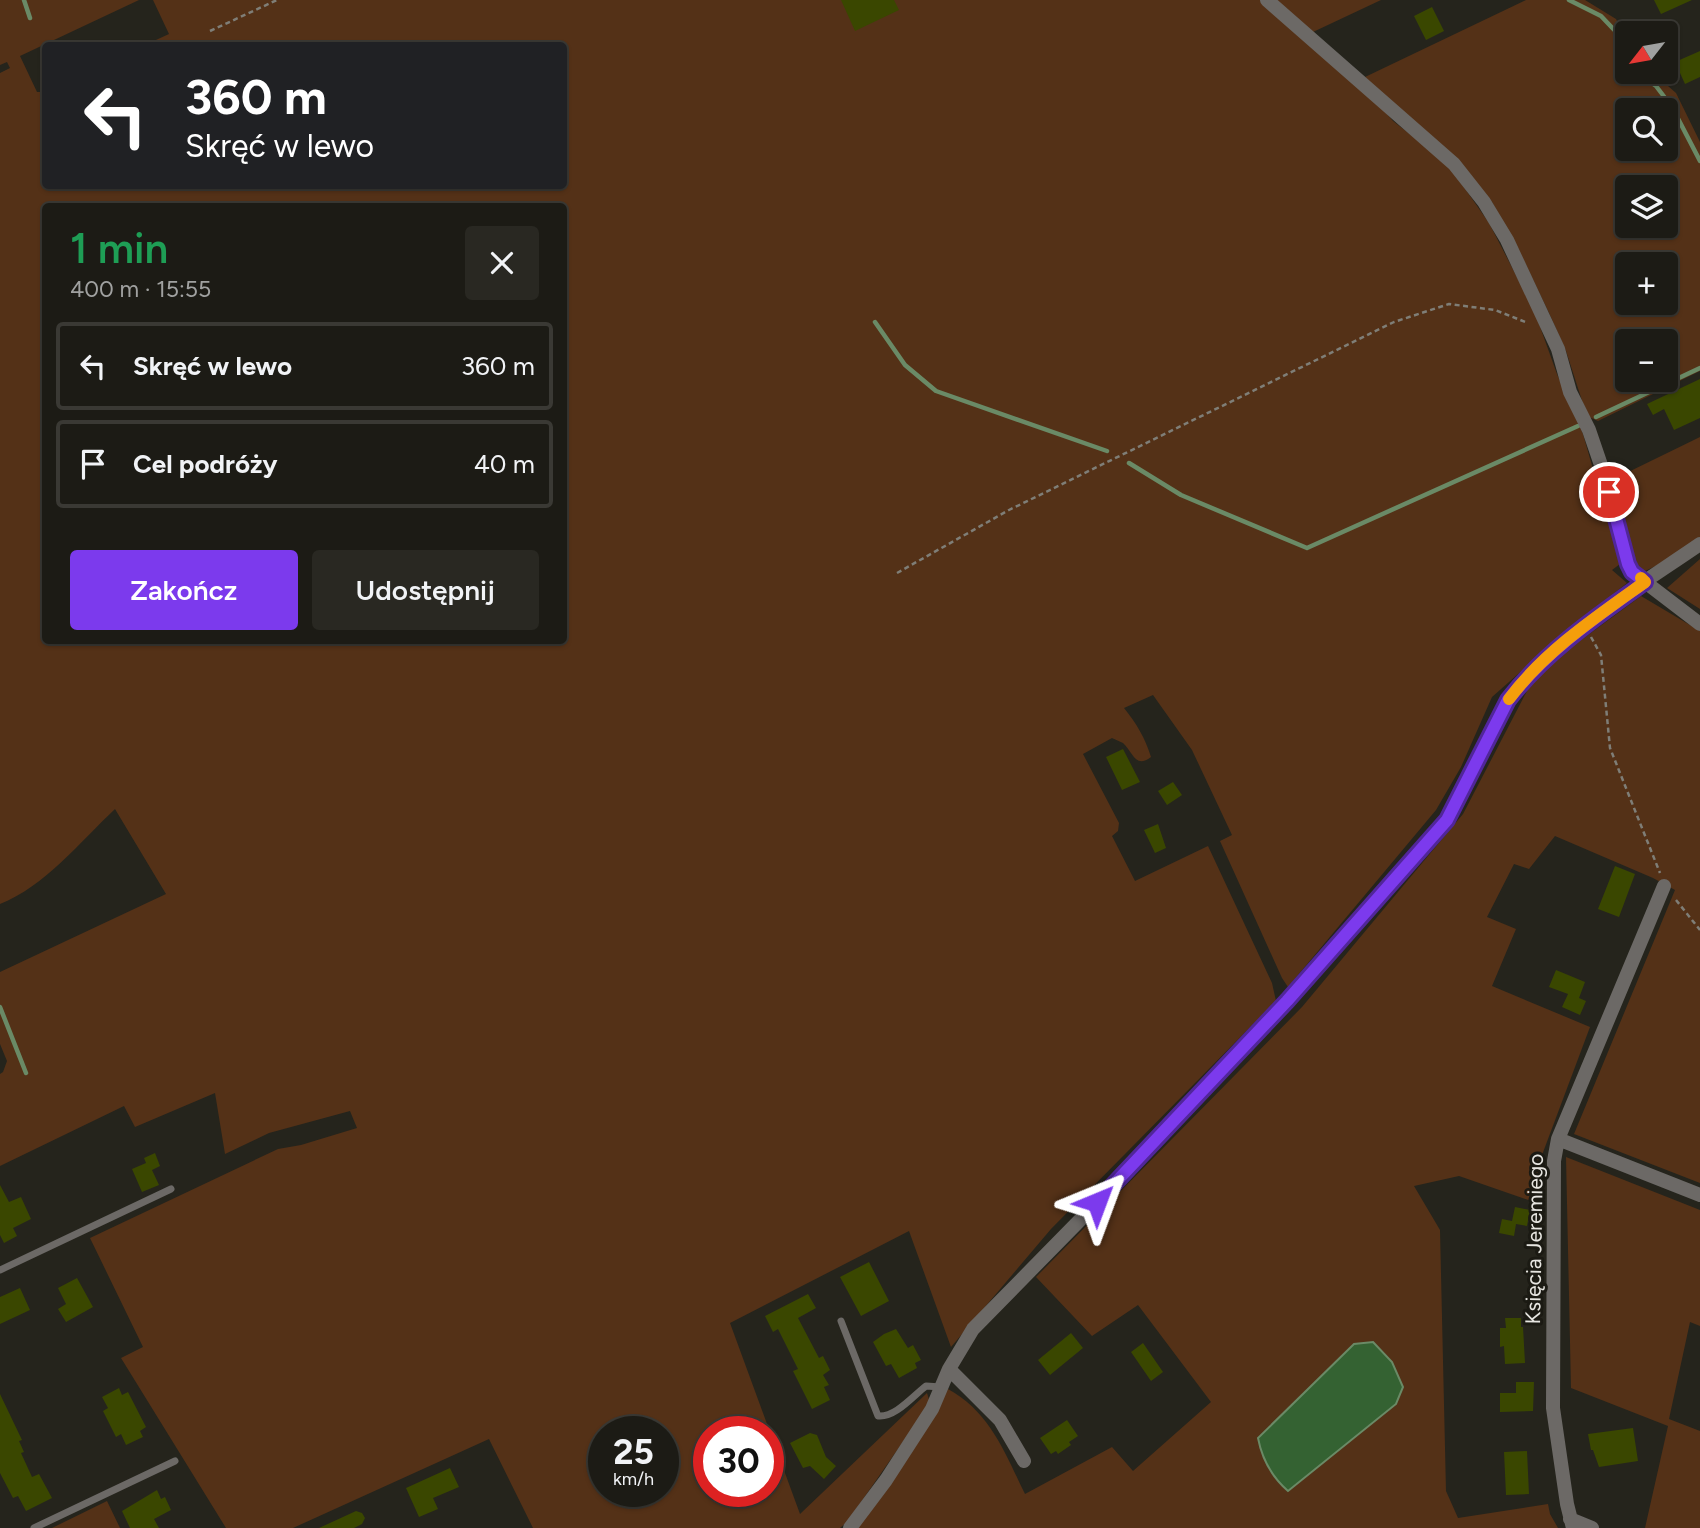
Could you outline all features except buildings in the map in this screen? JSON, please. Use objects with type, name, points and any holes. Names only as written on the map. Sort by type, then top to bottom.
[{"type":"street","points":[[1267,0],[1425,138],[1470,182],[1498,223],[1551,332],[1570,392],[1590,430],[1632,572],[1700,624]]},
{"type":"street","points":[[850,1528],[886,1480],[932,1409],[949,1369],[973,1329],[1134,1164],[1287,1001],[1420,852],[1447,820],[1508,700],[1537,667],[1583,626],[1700,544]]},
{"type":"street","name":"Księcia Jeremiego","points":[[1571,1524],[1553,1408],[1553,1168],[1558,1139],[1664,886]]},
{"type":"street","points":[[1558,1139],[1700,1195]]},
{"type":"street","points":[[949,1369],[1000,1420],[1024,1461]]},
{"type":"street","points":[[1571,1524],[1592,1528]]},
{"type":"lane","points":[[0,1270],[171,1189]]},
{"type":"lane","points":[[841,1321],[878,1416],[892,1414],[926,1386],[941,1387]]},
{"type":"lane","points":[[34,1528],[175,1461]]},
{"type":"path","points":[[210,31],[277,0]]},
{"type":"path","points":[[897,573],[1009,509],[1394,322],[1448,304],[1495,310],[1551,332]]},
{"type":"path","points":[[1583,626],[1601,655],[1610,748],[1664,886],[1700,930]]},
{"type":"shaded area","points":[[0,0],[139,0],[50,42],[42,42],[42,46],[20,56],[37,92],[42,92],[42,189],[567,189],[567,42],[152,42],[169,34],[153,0],[1260,0],[1373,98],[1393,121],[1447,163],[1489,223],[1534,310],[1557,374],[1583,434],[1620,564],[1612,570],[1627,583],[1562,635],[1492,697],[1461,767],[1436,810],[1288,987],[1220,841],[1232,835],[1192,750],[1153,695],[1124,708],[1140,731],[1151,757],[1138,760],[1123,743],[1112,738],[1083,754],[1119,823],[1118,831],[1112,836],[1135,881],[1208,846],[1272,983],[1276,1001],[1051,1229],[951,1347],[909,1231],[730,1323],[764,1416],[693,1416],[693,1507],[784,1507],[784,1470],[800,1514],[927,1393],[930,1403],[847,1522],[840,1528],[533,1528],[489,1439],[293,1528],[226,1528],[121,1358],[143,1347],[90,1238],[278,1149],[357,1128],[350,1111],[269,1133],[225,1154],[215,1093],[135,1127],[124,1106],[0,1166],[0,1074],[7,1061],[0,1044],[0,972],[166,894],[115,809],[47,875],[0,904],[0,73],[10,68],[7,62],[0,65]]},
{"type":"shaded area","points":[[1275,0],[1381,0],[1313,32]]},
{"type":"shaded area","points":[[1526,0],[1585,0],[1617,21],[1615,84],[1666,84],[1676,93],[1700,142],[1700,371],[1678,382],[1678,329],[1615,329],[1615,392],[1657,392],[1598,421],[1587,416],[1566,351],[1523,259],[1492,202],[1365,77]]},
{"type":"shaded area","points":[[1700,437],[1700,537],[1664,562],[1641,573],[1630,550],[1616,478]]},
{"type":"shaded area","points":[[1700,559],[1700,609],[1667,588]]},
{"type":"shaded area","points":[[1641,596],[1700,631],[1700,1183],[1574,1134],[1675,890],[1555,836],[1529,869],[1514,864],[1487,917],[1516,929],[1492,986],[1590,1027],[1542,1155],[1543,1205],[1459,1176],[1414,1186],[1440,1230],[1446,1491],[1458,1518],[1548,1504],[1558,1528],[858,1528],[948,1389],[963,1398],[986,1422],[1025,1494],[1112,1447],[1133,1471],[1211,1402],[1138,1305],[1092,1336],[1036,1277],[1302,1007],[1463,814],[1528,689],[1554,660]]},
{"type":"shaded area","points":[[1566,1157],[1700,1210],[1700,1326],[1690,1322],[1669,1419],[1700,1431],[1700,1528],[1645,1528],[1668,1426],[1571,1388]]},
{"type":"shaded area","points":[[1373,1342],[1392,1362],[1403,1387],[1396,1404],[1288,1491],[1268,1467],[1258,1438],[1354,1344]]},
{"type":"shaded area","points":[[107,1501],[120,1528],[52,1528]]},
{"type":"waterway","points":[[24,0],[30,18]]},
{"type":"waterway","points":[[1569,0],[1601,16],[1615,31]]},
{"type":"waterway","points":[[1653,84],[1672,107],[1700,161]]},
{"type":"waterway","points":[[875,322],[905,365],[936,391],[1107,451]]},
{"type":"waterway","points":[[1596,417],[1700,368]]},
{"type":"waterway","points":[[1129,463],[1181,495],[1307,548],[1578,426]]},
{"type":"waterway","points":[[0,1007],[26,1073]]},
{"type":"slow traffic","points":[[1509,699],[1537,667],[1583,626],[1645,582],[1641,578]]},
{"type":"route","points":[[1097,1202],[1287,1001],[1447,820],[1508,700],[1519,685],[1583,626],[1645,582],[1632,572],[1623,552],[1609,492]]}]
